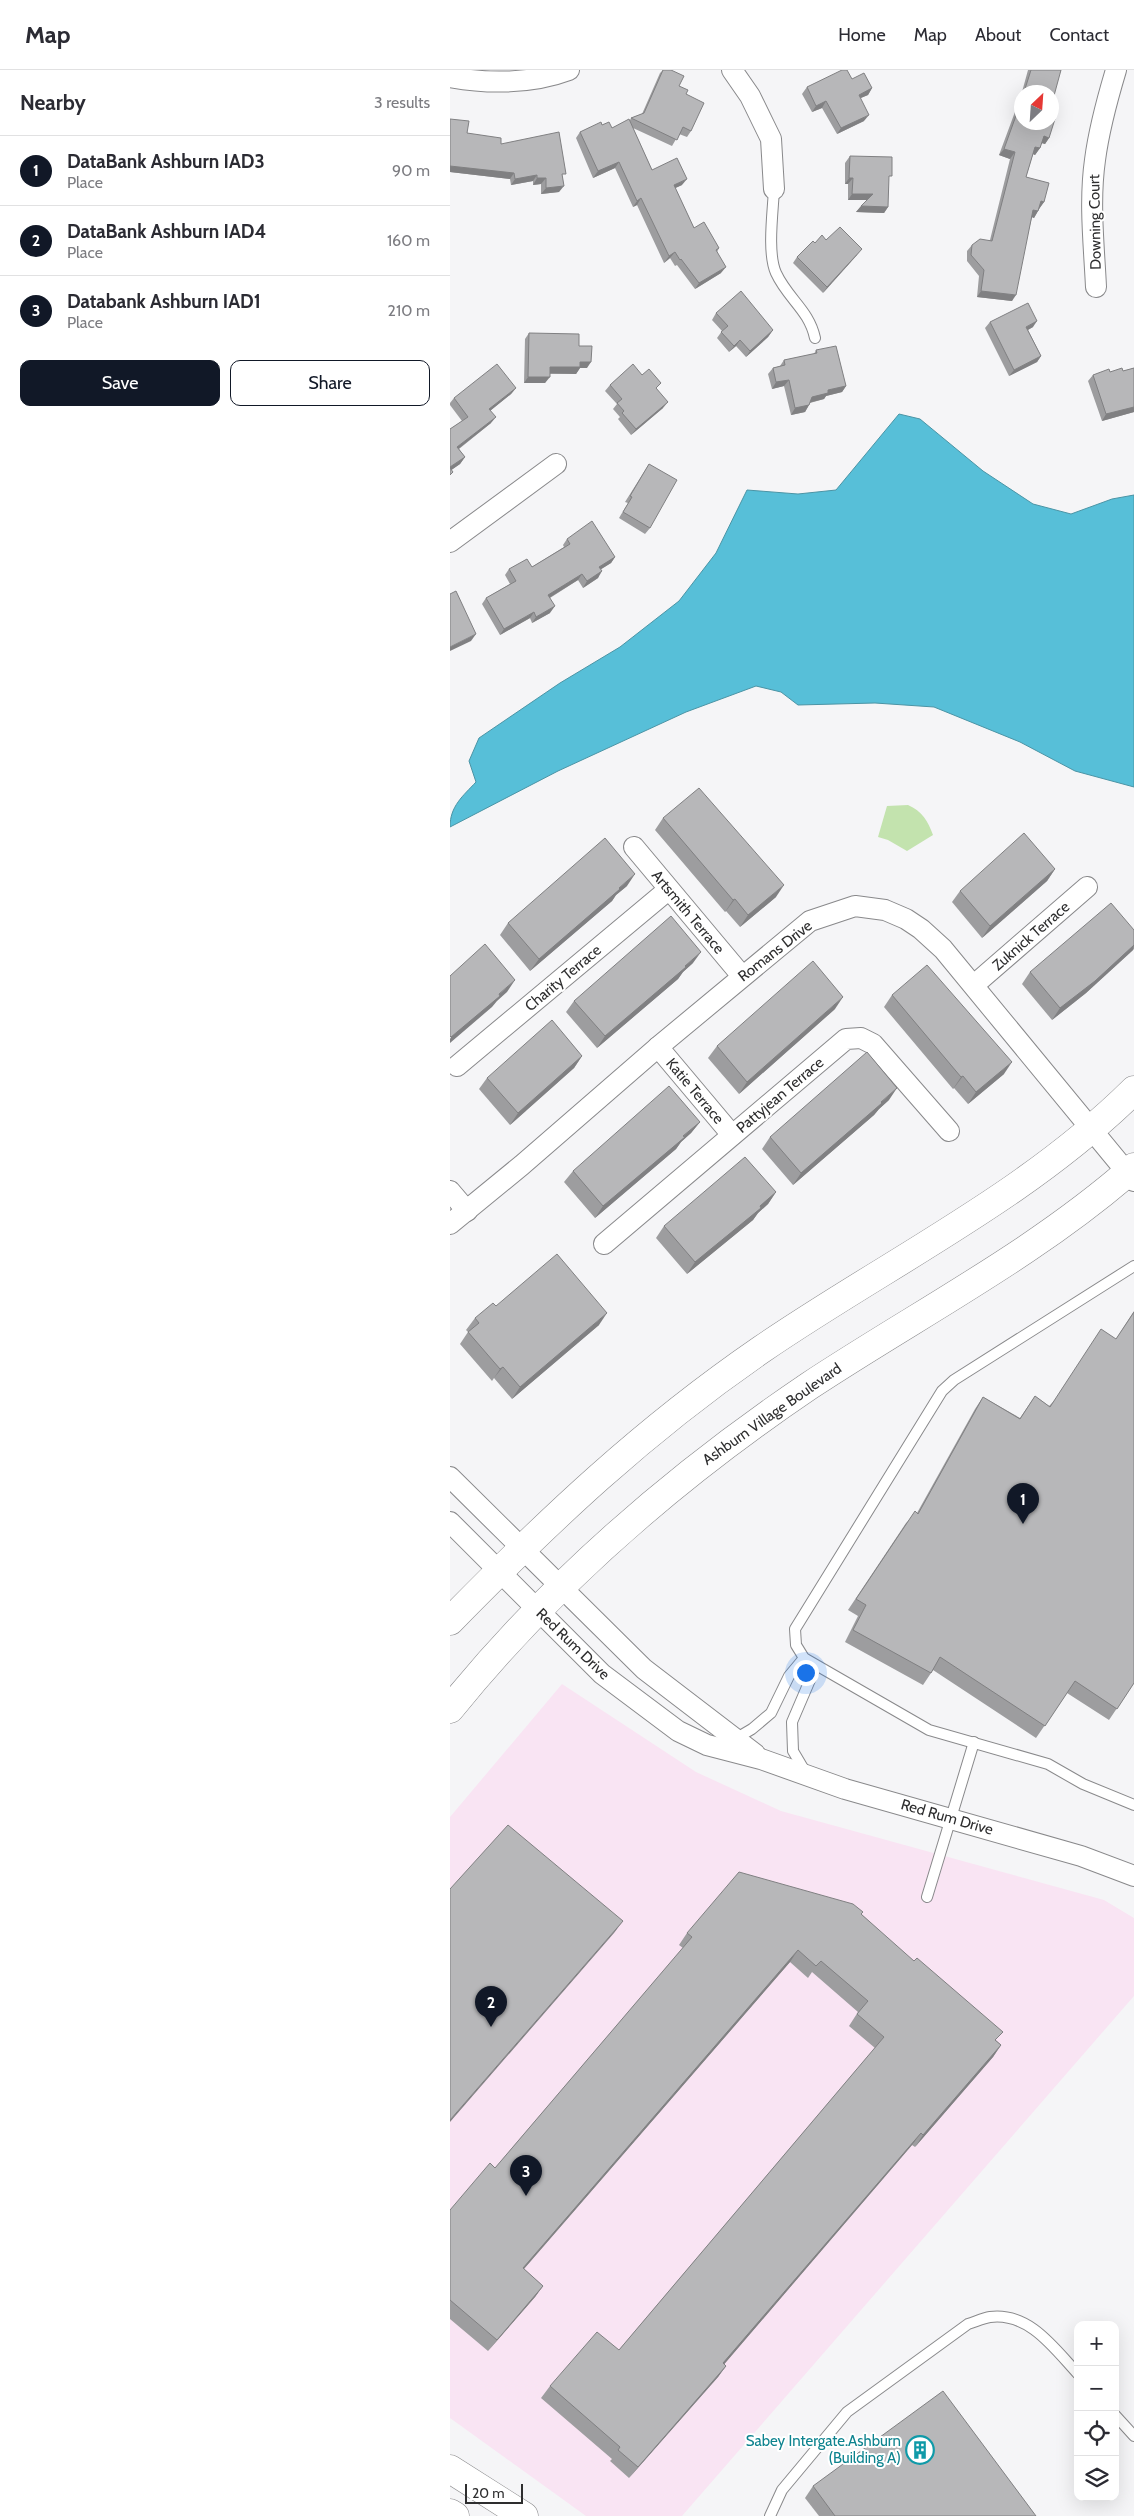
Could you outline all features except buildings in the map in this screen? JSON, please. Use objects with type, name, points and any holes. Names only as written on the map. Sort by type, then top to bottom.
[{"type":"main road","points":[[450,1621],[499,1570],[599,1475],[651,1431],[715,1383],[826,1307],[980,1211],[1090,1130],[1134,1090]]},
{"type":"main road","name":"Ashburn Village Boulevard","points":[[450,1709],[484,1668],[561,1588],[646,1511],[754,1424],[817,1381],[1055,1229],[1132,1174]]},
{"type":"main road","points":[[450,2469],[524,2516]]},
{"type":"main road","points":[[450,2513],[455,2516]]},
{"type":"street","points":[[450,77],[490,82],[514,81],[569,70]]},
{"type":"street","points":[[732,70],[750,96],[771,139],[774,189]]},
{"type":"street","name":"Downing Court","points":[[1096,287],[1092,206],[1095,161],[1103,116],[1116,70]]},
{"type":"street","points":[[450,542],[556,464]]},
{"type":"street","name":"Artsmith Terrace","points":[[634,847],[668,890],[742,976]]},
{"type":"street","name":"Zuknick Terrace","points":[[974,985],[1087,887]]},
{"type":"street","name":"Charity Terrace","points":[[457,1066],[668,890]]},
{"type":"street","name":"Romans Drive","points":[[450,1224],[742,976],[810,921],[855,906],[885,910],[906,918],[922,929],[974,985],[1090,1130],[1132,1174]]},
{"type":"street","name":"Pattyjean Terrace","points":[[604,1244],[846,1039],[862,1038],[873,1044],[950,1131]]},
{"type":"street","name":"Katie Terrace","points":[[658,1047],[732,1134]]},
{"type":"street","points":[[450,1191],[467,1211]]},
{"type":"street","points":[[450,1477],[522,1548]]},
{"type":"street","points":[[450,1522],[499,1570]]},
{"type":"street","name":"Red Rum Drive","points":[[522,1548],[644,1669],[761,1759]]},
{"type":"street","name":"Red Rum Drive","points":[[499,1570],[602,1674],[678,1731],[707,1745],[761,1759],[845,1789],[1082,1856],[1134,1876]]},
{"type":"lane","points":[[774,189],[772,249],[775,272],[788,294],[811,321],[815,338]]},
{"type":"lane","points":[[1134,1266],[954,1380],[942,1391],[795,1629],[796,1645],[804,1658],[929,1730],[1048,1764],[1083,1784],[1134,1805]]},
{"type":"lane","points":[[735,1739],[752,1729],[770,1713],[789,1676],[804,1658]]},
{"type":"lane","points":[[808,1776],[793,1751],[792,1722],[816,1666]]},
{"type":"lane","points":[[927,1897],[974,1742]]},
{"type":"lane","points":[[770,2516],[782,2490],[847,2412],[968,2324],[990,2317],[1017,2318],[1042,2335],[1074,2370]]},
{"type":"lane","points":[[1119,2419],[1134,2436]]},
{"type":"shaded area","points":[[562,1684],[696,1772],[781,1811],[1104,1900],[1134,1918],[1134,1996],[682,2516],[586,2516],[450,2418],[450,1817]]},
{"type":"green space","points":[[908,805],[924,817],[933,835],[907,851],[888,840],[878,837],[887,806]]},
{"type":"water","points":[[899,414],[920,419],[983,471],[1033,504],[1071,514],[1112,499],[1134,495],[1134,787],[1075,771],[1020,742],[934,707],[875,703],[798,705],[781,692],[756,686],[686,712],[558,771],[450,827],[455,807],[476,782],[469,761],[479,738],[560,683],[620,647],[679,601],[716,553],[747,490],[798,494],[836,490]]},
{"type":"place","name":"DataBank Ashburn IAD3","points":[[1023,1524]]},
{"type":"place","name":"DataBank Ashburn IAD4","points":[[491,2027]]},
{"type":"place","name":"Databank Ashburn IAD1","points":[[526,2196]]},
{"type":"place","name":"Sabey Intergate.Ashburn (Building A)","points":[[920,2450]]}]
